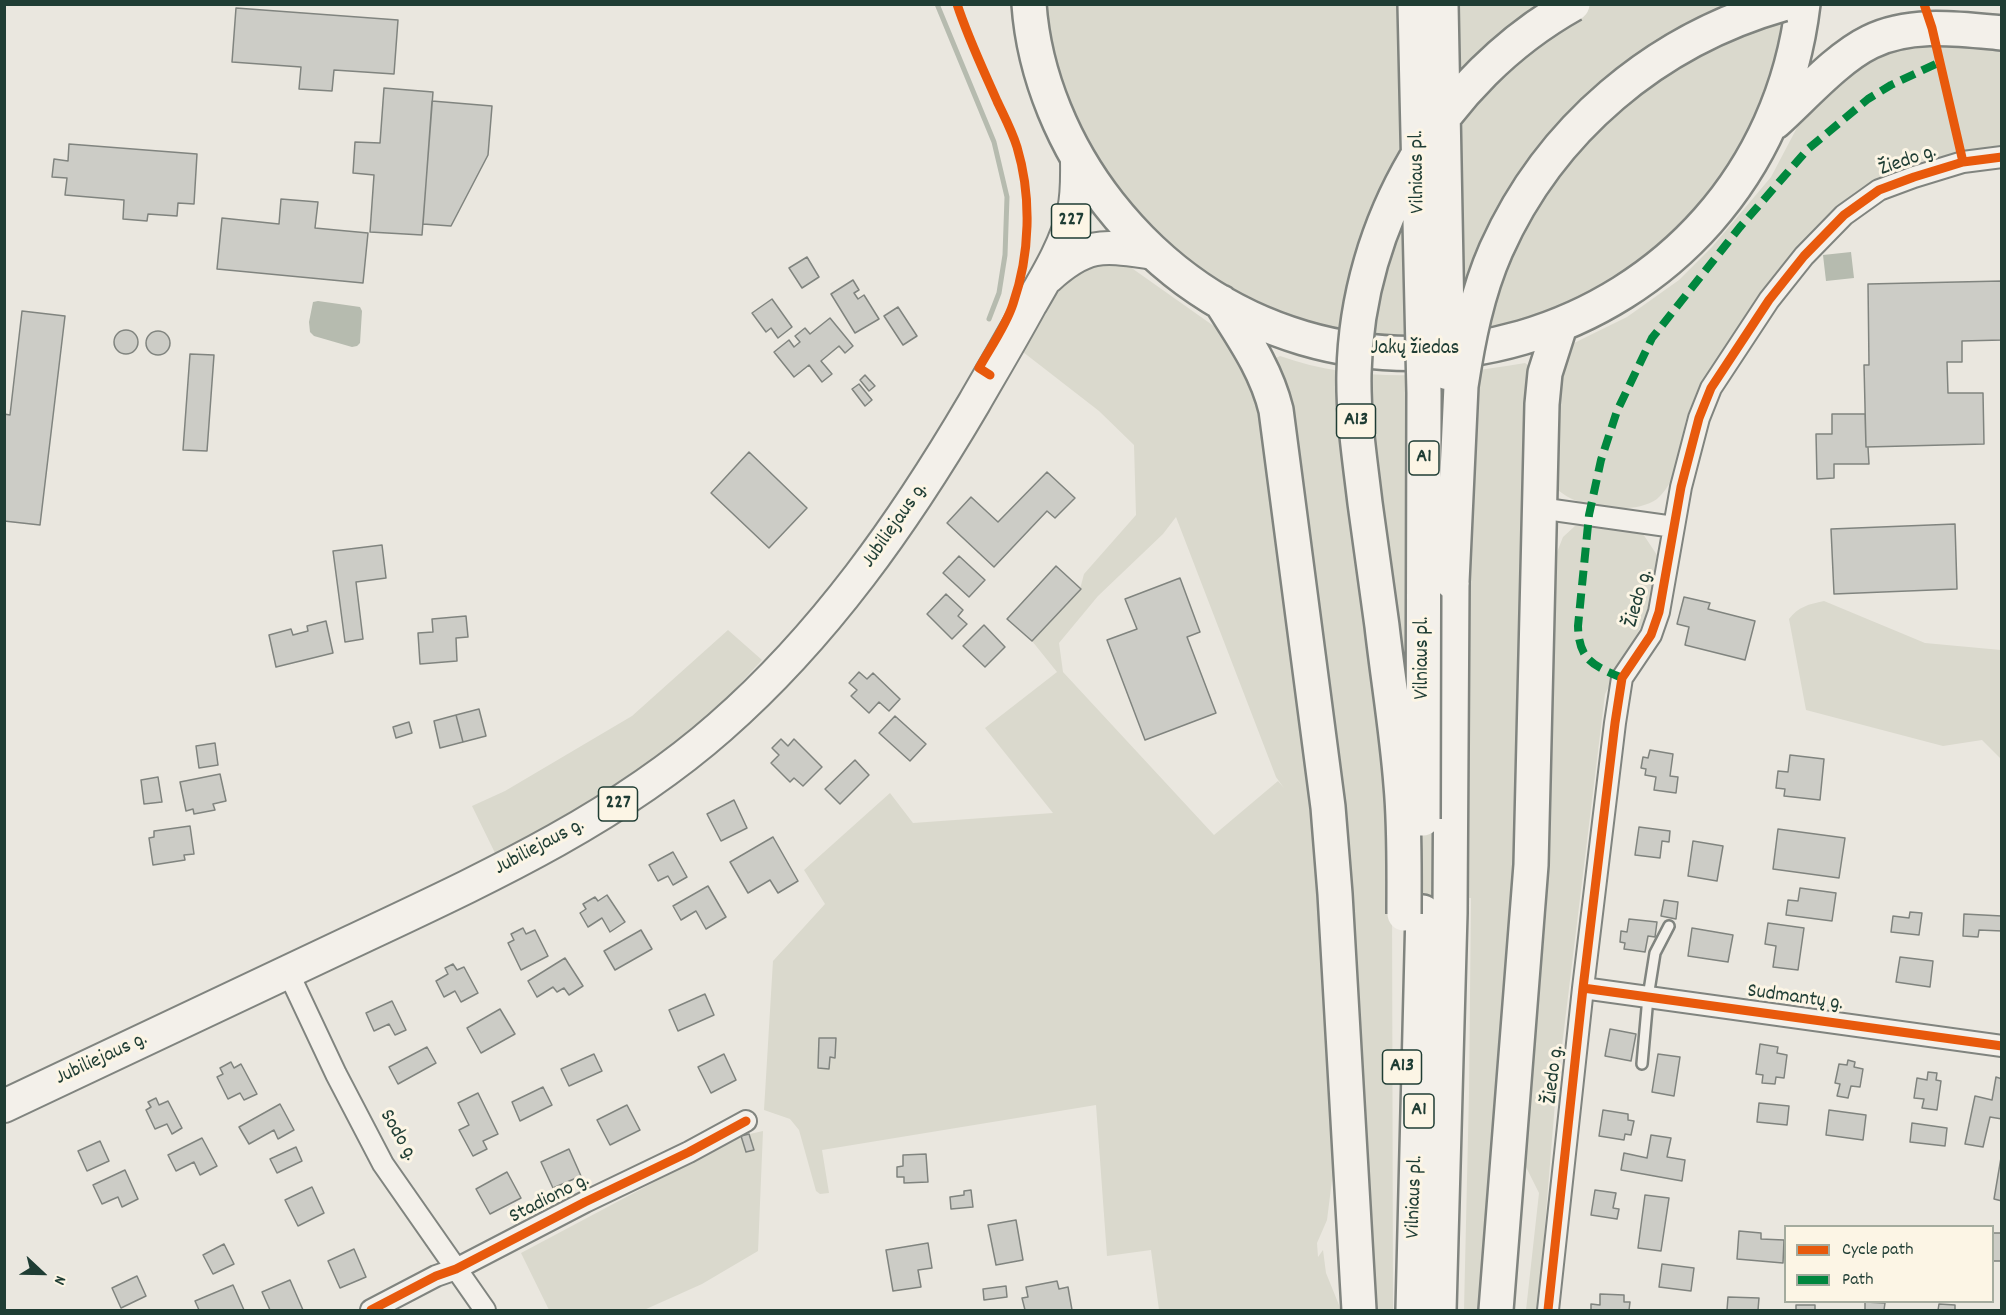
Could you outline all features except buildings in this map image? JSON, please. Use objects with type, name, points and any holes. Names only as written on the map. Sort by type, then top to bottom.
[{"type":"highway","name":"Vilniaus pl.","points":[[1415,4],[1424,393],[1426,913],[1439,1311]]},
{"type":"highway","name":"Vilniaus pl.","points":[[1413,1311],[1426,913],[1452,582],[1441,4]]},
{"type":"highway","name":"A13","points":[[1399,1311],[1426,913],[1404,847],[1400,773],[1357,438],[1354,374],[1360,310],[1374,249],[1385,220],[1398,190],[1430,135],[1469,86],[1492,64],[1541,24],[1573,4]]},
{"type":"highway","points":[[1452,582],[1461,386],[1467,346],[1484,280],[1525,195],[1562,144],[1607,99],[1632,79],[1657,61],[1712,30],[1783,4]]},
{"type":"highway","name":"Jakų žiedas","points":[[1027,6],[1046,88],[1060,124],[1097,189],[1122,220],[1154,253],[1191,283],[1260,322],[1325,344],[1385,353],[1421,354],[1467,351],[1508,343],[1560,326],[1601,307],[1638,284],[1688,243],[1725,201],[1742,176],[1769,127],[1793,61],[1803,4]]},
{"type":"highway","points":[[1769,127],[1847,56],[1870,41],[1895,33],[1932,28],[2001,33]]},
{"type":"highway","points":[[1221,302],[1259,363],[1270,386],[1276,410],[1328,807],[1351,1171],[1353,1301]]},
{"type":"highway","points":[[1496,1311],[1531,865],[1539,508],[1545,373],[1560,326]]},
{"type":"main road","name":"227","points":[[1045,279],[1064,240],[1074,210],[1077,157]]},
{"type":"main road","name":"227","points":[[1045,279],[1076,255],[1098,247],[1154,253]]},
{"type":"main road","name":"Jubiliejaus g.","points":[[4,1106],[468,886],[576,830],[631,796],[720,727],[797,652],[872,561],[905,515],[945,451],[1045,279]]},
{"type":"street","name":"Žiedo g.","points":[[1548,1311],[1583,988],[1622,678],[1651,635],[1659,612],[1690,447],[1711,387],[1769,300],[1804,256],[1844,214],[1879,190],[1914,177],[1963,162],[2001,157]]},
{"type":"street","points":[[1539,508],[1674,527]]},
{"type":"street","name":"Sodo g.","points":[[288,972],[336,1074],[383,1164],[485,1311]]},
{"type":"street","name":"Sudmantų g.","points":[[1583,988],[2001,1046]]},
{"type":"street","name":"Stadiono g.","points":[[371,1311],[436,1276],[456,1269],[585,1202],[689,1152],[746,1121]]},
{"type":"lane","points":[[1642,1064],[1648,997],[1655,953],[1670,926]]},
{"type":"lane","points":[[1343,1220],[1351,1171]]},
{"type":"lane","points":[[1353,1301],[1354,1311]]},
{"type":"shaded area","points":[[1041,5],[1788,5],[1777,73],[1732,164],[1682,227],[1610,284],[1500,333],[1386,338],[1314,327],[1205,276],[1171,248],[1113,184],[1081,136],[1046,38]]},
{"type":"shaded area","points":[[2001,42],[2001,145],[1960,152],[1891,172],[1865,185],[1839,205],[1813,230],[1766,288],[1696,396],[1685,422],[1671,480],[1657,499],[1636,507],[1609,508],[1571,499],[1559,491],[1553,483],[1556,358],[1572,344],[1627,317],[1679,280],[1712,247],[1771,177],[1801,120],[1877,47]]},
{"type":"shaded area","points":[[1851,252],[1854,278],[1826,281],[1823,255]]},
{"type":"shaded area","points":[[1077,264],[1126,264],[1218,329],[1241,349],[1258,376],[1325,870],[1334,1164],[1327,1220],[1317,1243],[1318,1257],[1323,1250],[1326,1273],[1341,1310],[1159,1310],[1151,1250],[1107,1256],[1096,1105],[822,1150],[829,1193],[820,1194],[816,1191],[799,1130],[790,1119],[764,1110],[773,961],[825,904],[804,870],[890,793],[913,823],[1053,813],[985,728],[1057,672],[1032,641],[1080,589],[1084,574],[1136,515],[1134,445],[1099,411],[1023,352],[1062,278]],"holes":[[[1176,517],[1276,777],[1284,788],[1278,781],[1214,835],[1063,672],[1059,643],[1098,596],[1163,534]]]},
{"type":"shaded area","points":[[313,302],[360,307],[362,311],[360,343],[357,346],[352,347],[314,336],[310,332],[309,322]]},
{"type":"shaded area","points":[[1280,356],[1340,371],[1370,374],[1464,372],[1525,363],[1531,367],[1516,932],[1488,1310],[1464,1310],[1471,898],[1392,896],[1393,1310],[1374,1310],[1272,360]]},
{"type":"shaded area","points":[[1604,524],[1643,534],[1657,555],[1656,575],[1651,602],[1643,623],[1605,694],[1555,1103],[1538,1310],[1526,1310],[1539,1193],[1523,1161],[1547,906],[1546,690],[1550,570],[1563,537],[1575,526]]},
{"type":"shaded area","points":[[1824,601],[1925,643],[2001,650],[2001,759],[1982,740],[1943,746],[1806,710],[1789,619],[1804,607]]},
{"type":"shaded area","points":[[728,630],[762,660],[699,728],[579,808],[496,855],[472,806],[505,791],[632,716]]},
{"type":"shaded area","points":[[763,1131],[758,1251],[702,1284],[644,1310],[549,1310],[521,1253],[741,1136]]},
{"type":"waterway","points":[[937,4],[994,142],[1007,197],[1005,255],[999,293],[989,319]]},
{"type":"marked path","points":[[1622,678],[1589,660],[1581,647],[1578,626],[1589,515],[1601,460],[1617,411],[1652,338],[1740,227],[1808,149],[1868,99],[1891,85],[1940,62]]},
{"type":"cycle path","points":[[957,4],[1015,141],[1022,166],[1027,206],[1026,246],[1019,285],[1002,329],[979,368],[990,375]]},
{"type":"cycle path","points":[[1924,4],[1932,28],[1963,162]]},
{"type":"cycle path","points":[[1548,1310],[1583,988],[1622,678],[1651,635],[1659,612],[1681,487],[1699,418],[1711,388],[1769,300],[1804,256],[1844,215],[1879,190],[1914,177],[1963,162],[2002,157]]},
{"type":"cycle path","points":[[1583,988],[2002,1046]]},
{"type":"cycle path","points":[[371,1310],[689,1152],[746,1121]]}]
